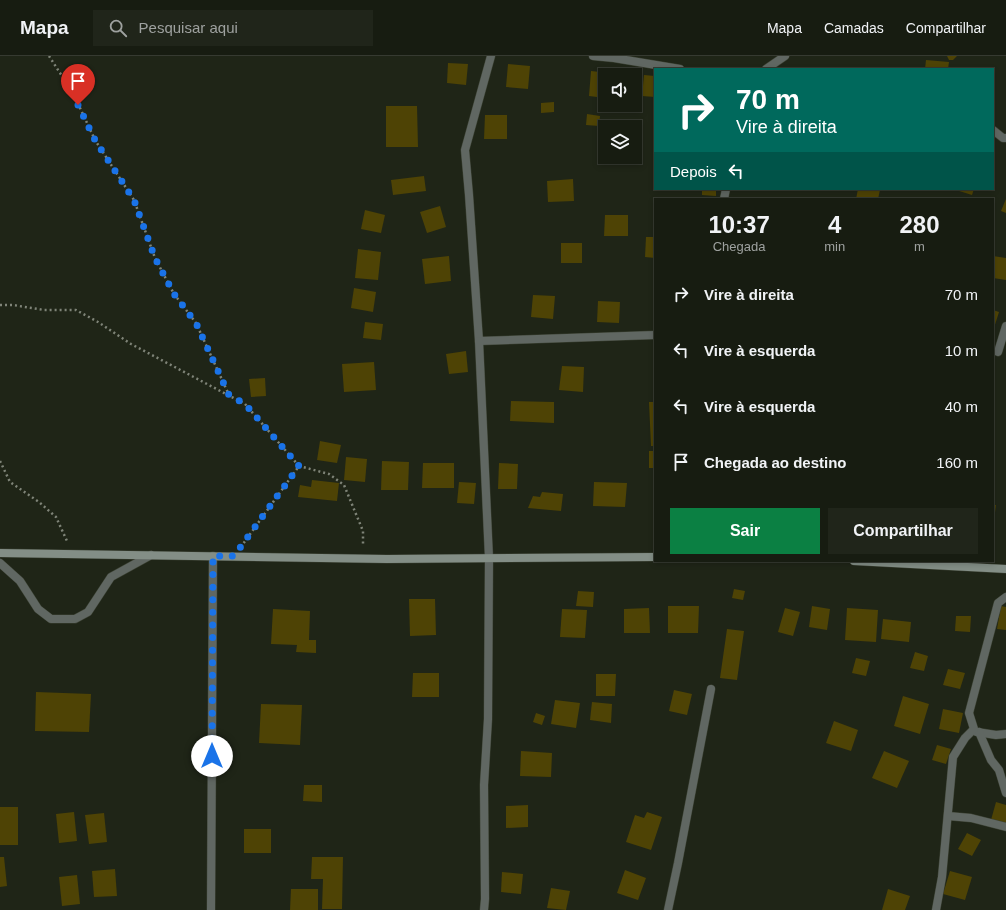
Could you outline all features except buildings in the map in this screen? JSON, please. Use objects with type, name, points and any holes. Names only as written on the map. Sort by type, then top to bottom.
[{"type":"main road","points":[[0,553],[363,558],[654,557]]},
{"type":"main road","points":[[876,562],[1006,568]]},
{"type":"street","points":[[484,910],[484,785],[488,720],[489,558],[479,341],[470,195],[464,150],[491,56]]},
{"type":"street","points":[[593,56],[674,68]]},
{"type":"street","points":[[767,68],[785,56]]},
{"type":"street","points":[[994,131],[1002,138],[1006,138]]},
{"type":"street","points":[[999,352],[1006,326]]},
{"type":"street","points":[[479,341],[654,335]]},
{"type":"street","points":[[0,563],[20,581],[38,609],[51,619],[75,619],[88,612],[111,577],[151,555]]},
{"type":"street","points":[[211,910],[213,556]]},
{"type":"street","points":[[1006,597],[998,603],[969,713],[974,729],[991,760],[999,770],[1006,792]]},
{"type":"street","points":[[668,910],[711,689]]},
{"type":"street","points":[[936,910],[942,877],[953,757],[964,738],[976,732],[996,735],[1006,734]]},
{"type":"street","points":[[948,816],[971,818],[1006,827]]},
{"type":"path","points":[[49,56],[73,93],[95,140],[134,200],[155,258],[174,294],[196,323],[229,395]]},
{"type":"path","points":[[0,305],[13,305],[44,310],[76,310],[98,322],[131,344],[245,404],[299,466],[329,474],[344,484],[364,531],[363,558]]},
{"type":"path","points":[[0,461],[10,482],[39,502],[56,518],[74,554]]},
{"type":"path","points":[[234,556],[299,466]]},
{"type":"route","points":[[78,105],[95,140],[134,200],[155,258],[174,294],[196,323],[229,395],[245,404],[299,466],[234,556],[213,556],[212,756]]}]
